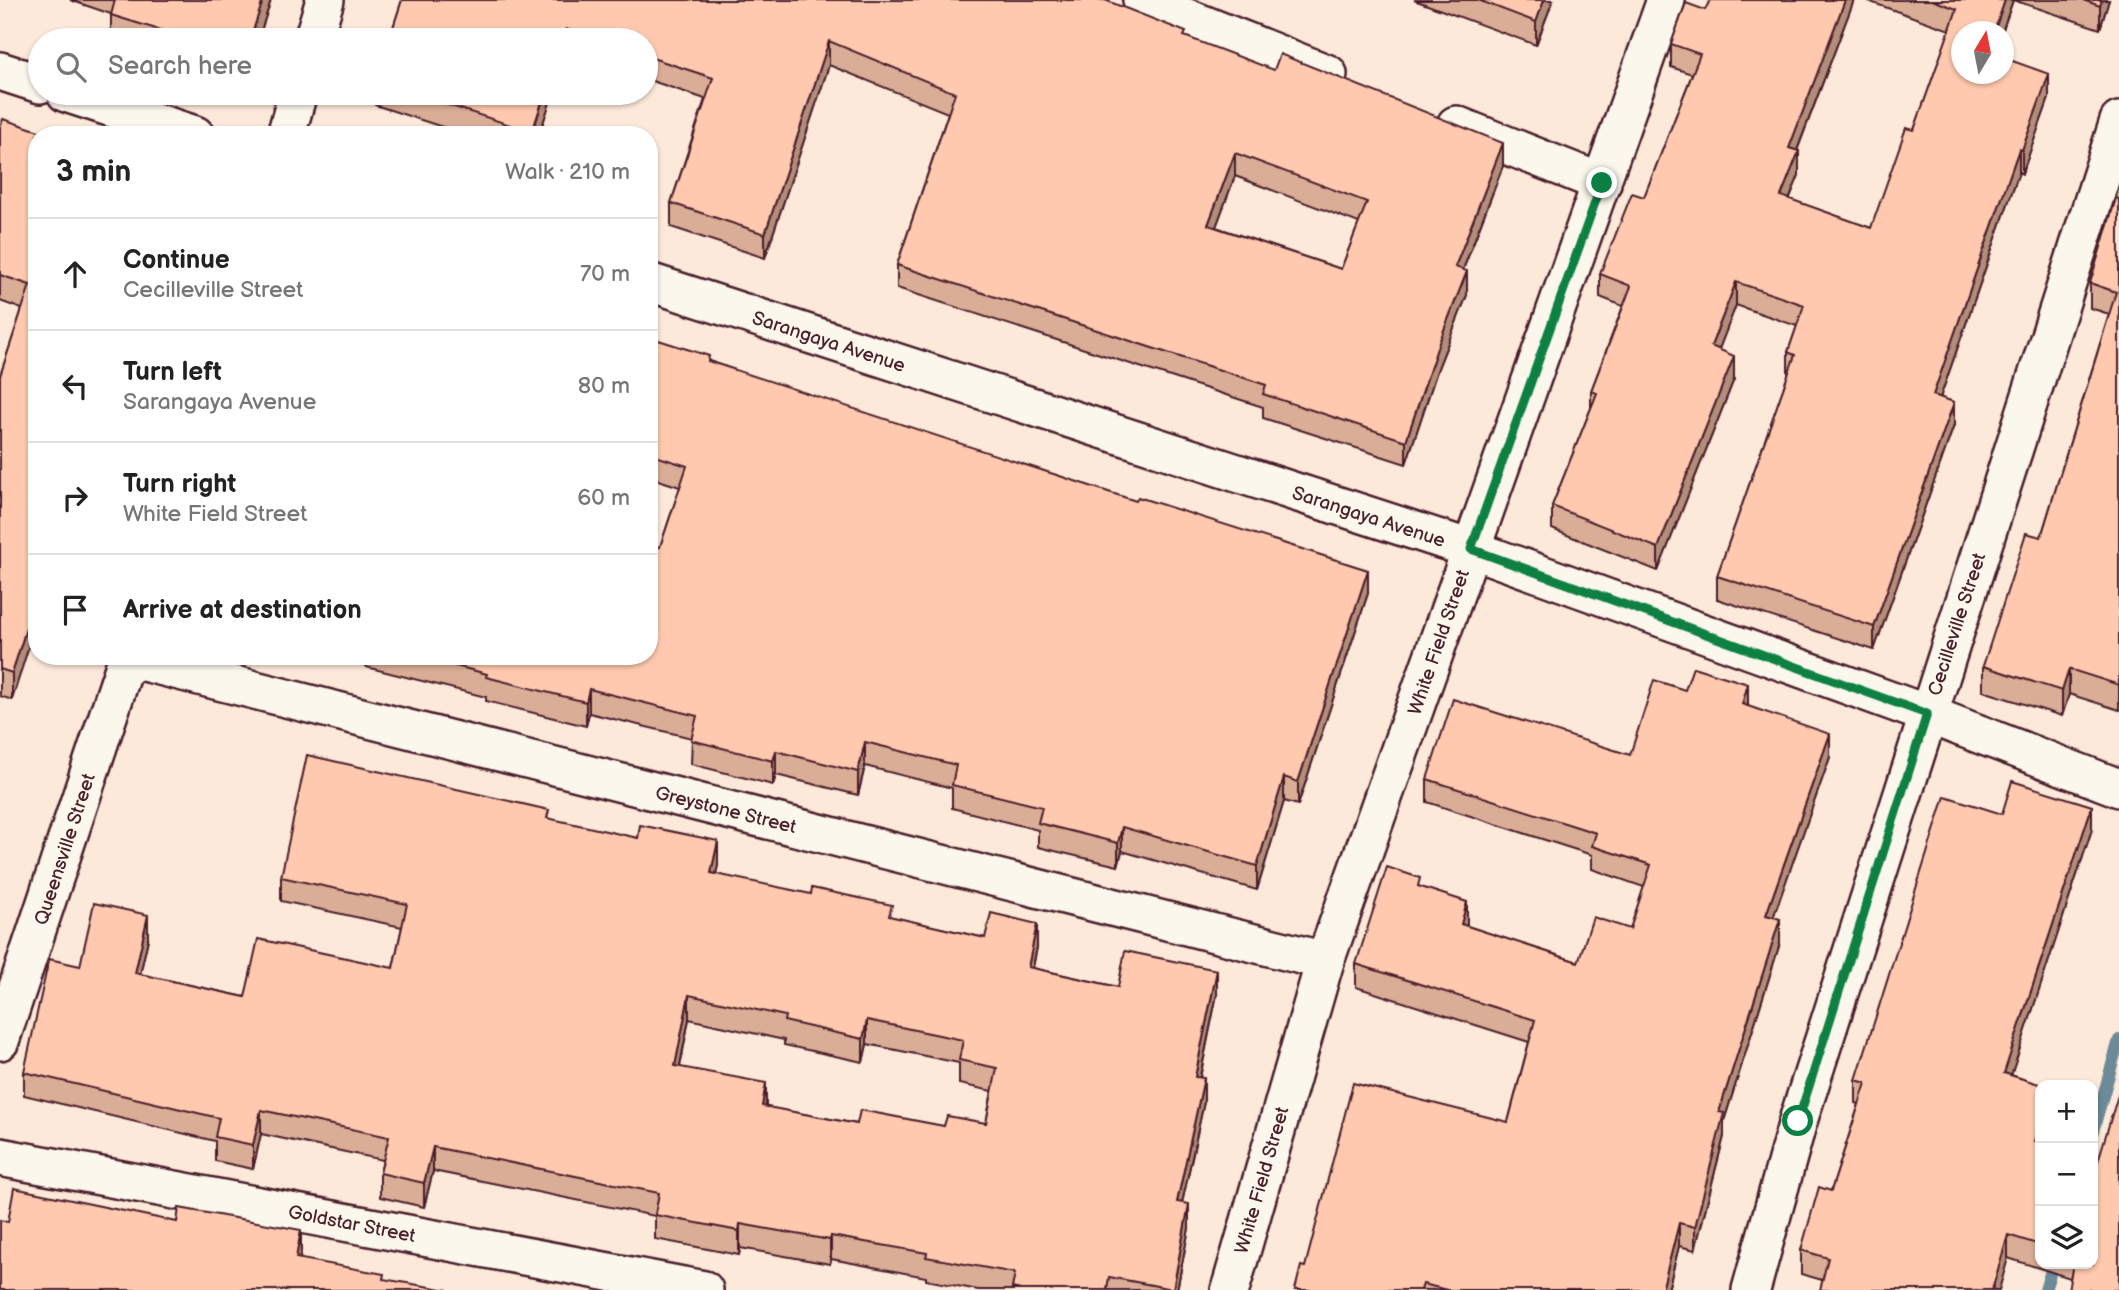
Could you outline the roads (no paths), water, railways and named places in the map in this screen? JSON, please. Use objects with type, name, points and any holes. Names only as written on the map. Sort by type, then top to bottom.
[{"type":"street","points":[[317,28],[325,0]]},
{"type":"street","points":[[1142,0],[1359,86]]},
{"type":"street","name":"White Field Street","points":[[1230,1290],[1325,961],[1666,0]]},
{"type":"street","points":[[0,71],[28,80]]},
{"type":"street","points":[[103,105],[167,126]]},
{"type":"street","points":[[289,126],[295,105]]},
{"type":"street","points":[[1423,112],[1602,183]]},
{"type":"street","name":"Cecilleville Street","points":[[1751,1290],[1798,1121],[2119,121]]},
{"type":"street","name":"Sarangaya Avenue","points":[[658,285],[1471,549],[1927,714],[2119,788]]},
{"type":"street","name":"Queensville Street","points":[[0,1041],[125,665]]},
{"type":"street","name":"Greystone Street","points":[[160,665],[1325,961]]},
{"type":"street","name":"Goldstar Street","points":[[0,1157],[704,1290]]},
{"type":"waterway","points":[[2098,1114],[2119,1040]]},
{"type":"waterway","points":[[2045,1290],[2051,1269]]}]
